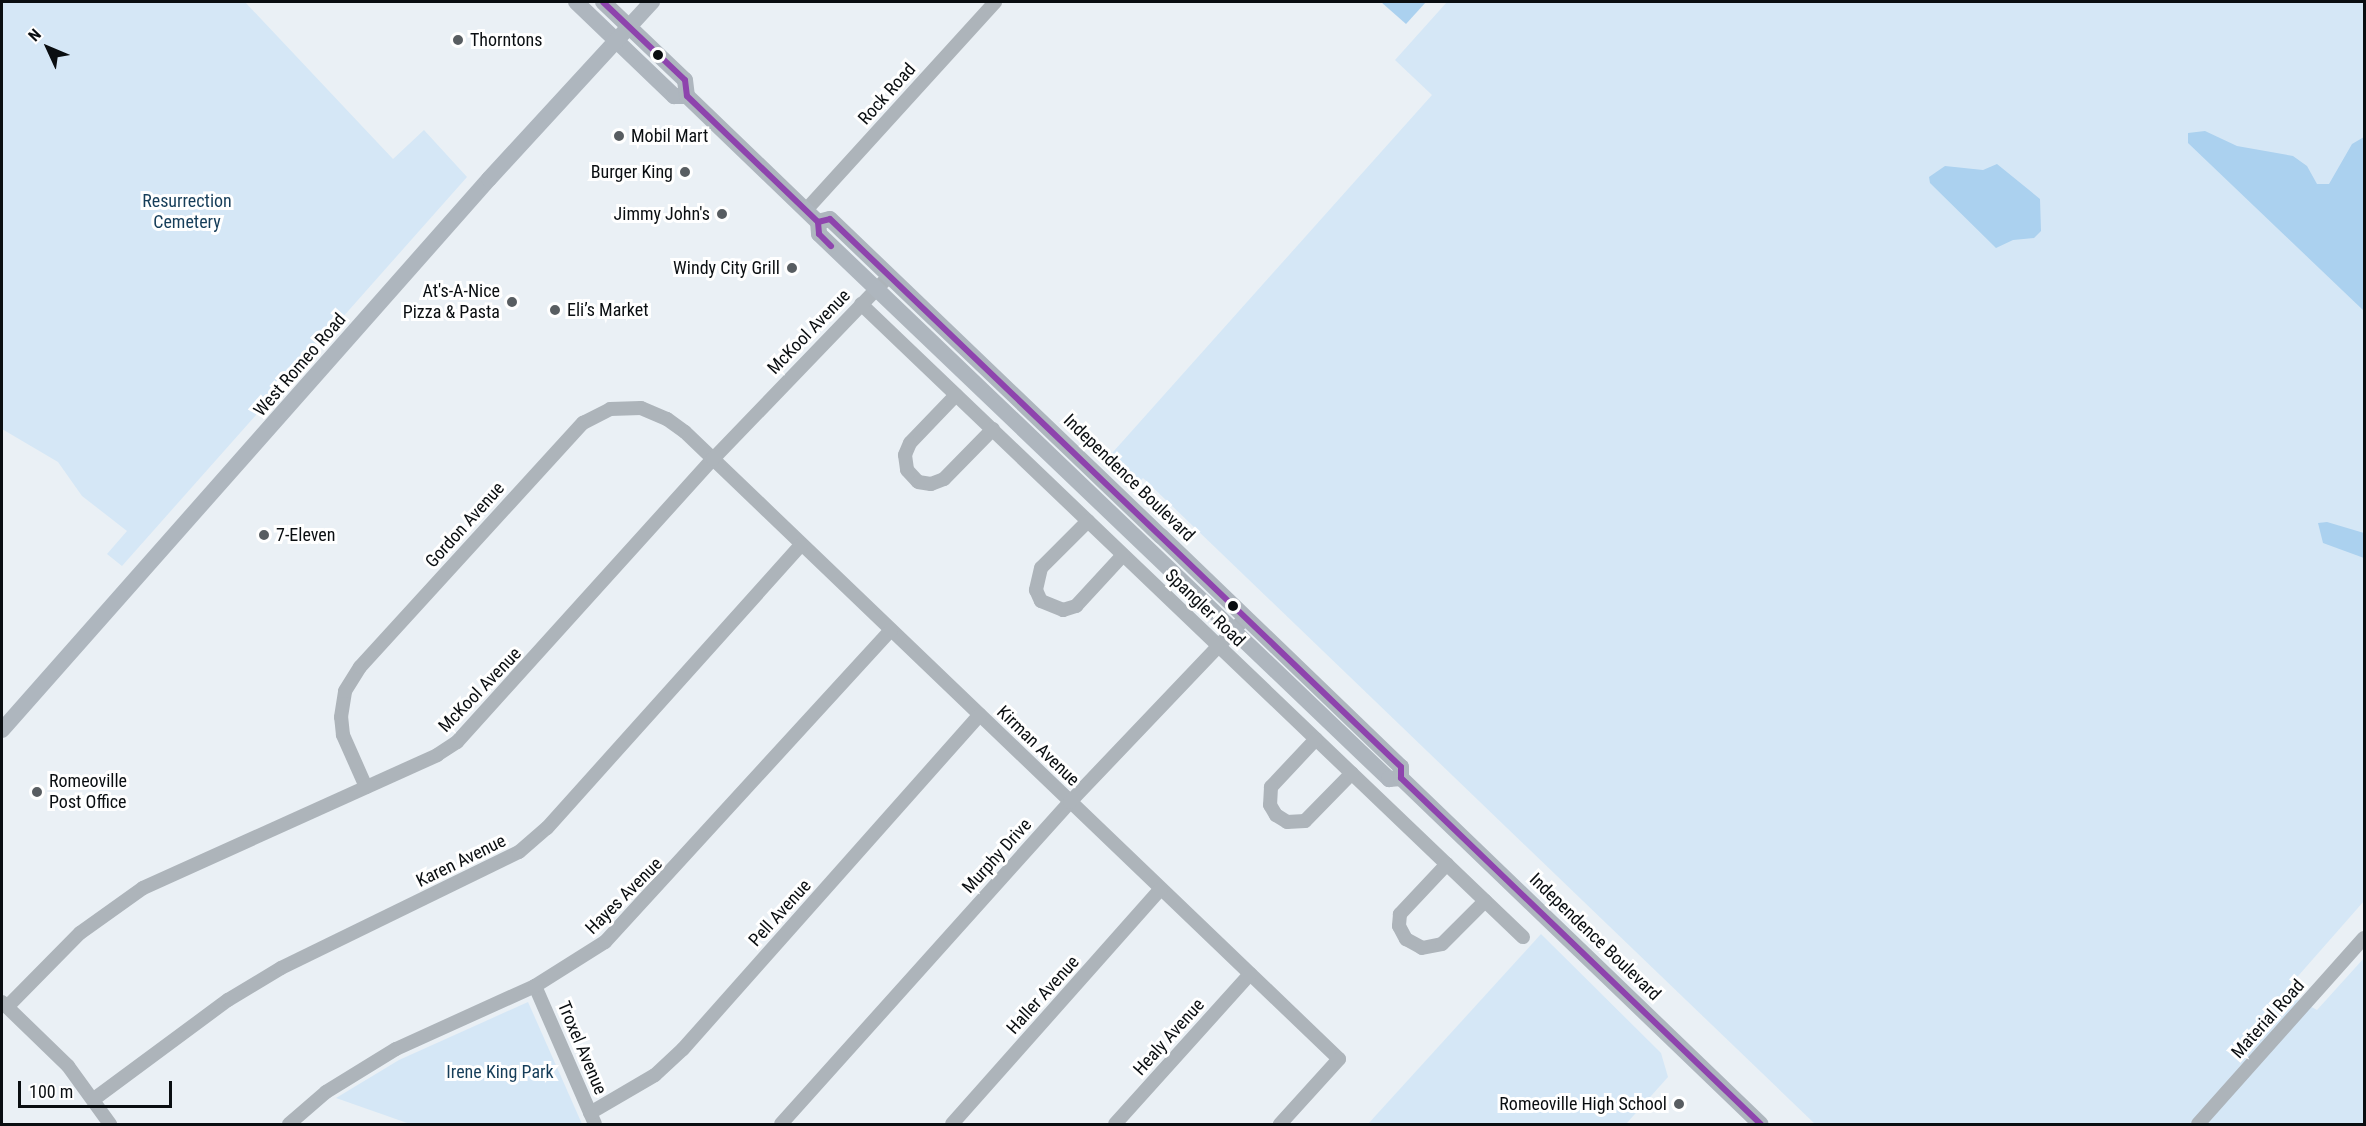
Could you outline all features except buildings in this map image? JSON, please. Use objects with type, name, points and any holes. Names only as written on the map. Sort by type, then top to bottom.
[{"type":"main road","name":"Independence Boulevard","points":[[576,2],[674,96],[687,96]]},
{"type":"main road","name":"Independence Boulevard","points":[[603,2],[685,80],[687,96],[812,216],[819,234],[1389,779],[1401,778]]},
{"type":"main road","name":"West Romeo Road","points":[[2,730],[489,179],[652,2]]},
{"type":"main road","name":"Independence Boulevard","points":[[812,216],[830,219],[1246,617],[1401,766],[1401,778],[1761,1125]]},
{"type":"street","name":"Rock Road","points":[[812,216],[995,2]]},
{"type":"street","name":"McKool Avenue","points":[[4,1004],[80,933],[143,888],[437,755],[465,735],[713,459],[888,276]]},
{"type":"street","name":"Spangler Road","points":[[861,304],[1523,937]]},
{"type":"street","points":[[956,395],[910,443],[905,455],[907,470],[918,482],[932,484],[944,479],[993,429]]},
{"type":"street","name":"Gordon Avenue","points":[[366,787],[342,727],[342,706],[352,679],[583,423],[610,409],[641,408],[668,419],[713,459]]},
{"type":"street","name":"Kirman Avenue","points":[[713,459],[1339,1059],[1280,1125]]},
{"type":"street","points":[[1088,521],[1041,568],[1036,590],[1041,601],[1063,610],[1076,606],[1124,555]]},
{"type":"street","name":"Karen Avenue","points":[[94,1099],[209,1014],[281,968],[519,852],[547,828],[801,545]]},
{"type":"street","name":"Murphy Drive","points":[[781,1125],[1070,802],[1246,617]]},
{"type":"street","name":"Hayes Avenue","points":[[289,1125],[326,1092],[396,1049],[535,986],[585,957],[629,920],[891,630]]},
{"type":"street","name":"Pell Avenue","points":[[592,1119],[655,1075],[683,1049],[980,716]]},
{"type":"street","points":[[1316,739],[1271,787],[1270,805],[1276,815],[1287,822],[1305,821],[1352,773]]},
{"type":"street","points":[[1447,864],[1400,914],[1399,926],[1406,939],[1422,948],[1442,944],[1485,901]]},
{"type":"street","name":"Haller Avenue","points":[[952,1125],[1161,889]]},
{"type":"street","name":"Material Road","points":[[2198,1125],[2364,938]]},
{"type":"street","name":"Healy Avenue","points":[[1115,1125],[1250,974]]},
{"type":"street","name":"Troxel Avenue","points":[[535,986],[592,1119]]},
{"type":"street","points":[[4,1004],[68,1066],[94,1099],[110,1125]]},
{"type":"green space","name":"Resurrection Cemetery","points":[[2,2],[245,2],[393,159],[424,130],[467,177],[122,566],[107,554],[127,531],[82,496],[58,462],[2,429]]},
{"type":"green space","points":[[1447,2],[2364,2],[2364,901],[2284,992],[2317,1010],[2364,958],[2364,1124],[1815,1124],[1143,478],[1131,490],[1105,461],[1432,95],[1395,60]]},
{"type":"green space","points":[[1541,934],[1661,1053],[1668,1077],[1626,1124],[1368,1124]]},
{"type":"green space","name":"Irene King Park","points":[[528,1002],[582,1124],[410,1124],[336,1098],[399,1060]]},
{"type":"water","points":[[1381,2],[1426,2],[1406,24]]},
{"type":"water","points":[[2205,131],[2237,146],[2293,156],[2307,166],[2317,184],[2329,184],[2352,144],[2364,137],[2364,311],[2188,143],[2188,133]]},
{"type":"water","points":[[1997,164],[2040,199],[2041,231],[2034,238],[2013,240],[1996,248],[1930,183],[1929,177],[1945,166],[1983,170]]},
{"type":"water","points":[[2327,522],[2364,533],[2364,558],[2323,543],[2318,523]]},
{"type":"transit line","points":[[603,2],[685,80],[687,96],[818,222],[819,234],[831,246]]},
{"type":"transit line","points":[[818,222],[830,219],[1401,767],[1401,778],[1761,1124]]},
{"type":"place","name":"Thorntons","points":[[458,40]]},
{"type":"place","name":"Mobil Mart","points":[[619,136]]},
{"type":"place","name":"Burger King","points":[[685,172]]},
{"type":"place","name":"Jimmy John's","points":[[722,214]]},
{"type":"place","name":"Windy City Grill","points":[[792,268]]},
{"type":"place","name":"At's-A-Nice Pizza & Pasta","points":[[512,302]]},
{"type":"place","name":"Eli’s Market","points":[[555,310]]},
{"type":"place","name":"7-Eleven","points":[[264,535]]},
{"type":"place","name":"Romeoville Post Office","points":[[37,792]]},
{"type":"place","name":"Romeoville High School","points":[[1679,1104]]}]
